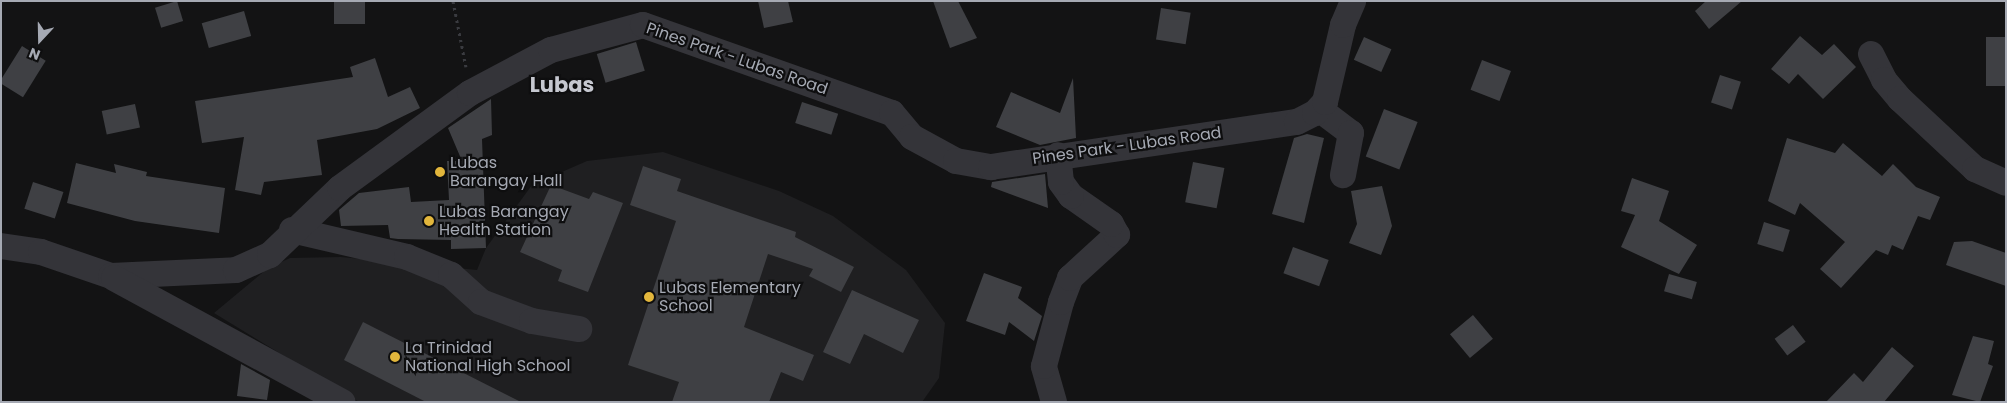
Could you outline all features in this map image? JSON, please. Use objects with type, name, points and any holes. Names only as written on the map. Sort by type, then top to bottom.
[{"type":"street","points":[[1343,175],[1351,133],[1319,109],[1330,86],[1343,25],[1353,1]]},
{"type":"street","name":"Pines Park - Lubas Road","points":[[1,246],[41,252],[111,276],[236,270],[270,255],[292,230],[390,149],[470,92],[551,50],[643,26],[892,113],[912,137],[956,161],[991,167],[1058,155],[1297,122],[1319,109]]},
{"type":"street","points":[[1871,54],[1884,80],[1900,98],[1975,169],[2006,183]]},
{"type":"street","points":[[1054,402],[1044,366],[1061,302],[1070,278],[1117,235],[1111,224],[1071,196],[1061,182],[1058,155]]},
{"type":"street","points":[[292,230],[407,257],[451,275],[481,302],[532,321],[578,329]]},
{"type":"street","points":[[111,276],[342,402]]},
{"type":"path","points":[[453,1],[470,92]]},
{"type":"shaded area","name":"Lubas Elementary School","points":[[663,152],[779,191],[833,216],[906,270],[945,323],[939,378],[922,402],[359,402],[214,313],[268,268],[290,258],[341,257],[477,270],[486,248],[532,185],[587,161]]},
{"type":"building","points":[[177,1],[183,21],[161,28],[155,8]]},
{"type":"building","points":[[334,1],[365,1],[365,24],[334,24]]},
{"type":"building","points":[[758,1],[788,1],[793,22],[764,28]]},
{"type":"building","points":[[933,1],[958,1],[977,38],[950,48]]},
{"type":"building","points":[[1706,1],[1742,1],[1709,29],[1695,11]]},
{"type":"building","points":[[1161,8],[1191,13],[1186,44],[1156,40]]},
{"type":"building","points":[[244,11],[251,36],[209,48],[202,23]]},
{"type":"building","points":[[1800,36],[1822,55],[1834,44],[1856,67],[1823,99],[1798,74],[1789,84],[1771,69]]},
{"type":"building","points":[[1364,37],[1391,49],[1381,72],[1354,60]]},
{"type":"building","points":[[1986,37],[2006,37],[2006,86],[1986,86]]},
{"type":"building","points":[[636,42],[645,71],[606,83],[597,54]]},
{"type":"building","points":[[22,46],[46,61],[23,97],[1,84],[1,80]]},
{"type":"building","points":[[375,58],[388,97],[410,87],[420,108],[377,129],[317,140],[322,175],[264,182],[261,195],[235,190],[244,137],[202,143],[195,101],[353,77],[350,67]]},
{"type":"building","points":[[1482,60],[1511,71],[1499,101],[1471,90]]},
{"type":"building","points":[[1720,75],[1741,82],[1732,109],[1711,103]]},
{"type":"building","points":[[1073,78],[1076,138],[1040,145],[996,127],[1011,92],[1060,113]]},
{"type":"building","points":[[491,99],[492,135],[482,139],[486,248],[451,249],[451,240],[390,238],[388,225],[341,226],[339,210],[359,193],[409,187],[411,202],[449,200],[447,161],[462,161],[448,128]]},
{"type":"building","points":[[802,102],[838,114],[831,135],[795,123]]},
{"type":"building","points":[[135,104],[140,127],[107,135],[102,111]]},
{"type":"building","points":[[1384,109],[1418,122],[1399,170],[1366,157]]},
{"type":"building","points":[[1307,134],[1324,138],[1304,223],[1272,214],[1294,138]]},
{"type":"building","points":[[1787,138],[1835,153],[1843,143],[1882,176],[1893,164],[1916,187],[1940,197],[1930,220],[1918,216],[1903,250],[1892,245],[1888,255],[1876,250],[1841,288],[1820,269],[1845,242],[1800,203],[1795,215],[1768,201]]},
{"type":"building","points":[[1193,162],[1224,168],[1217,208],[1185,202]]},
{"type":"building","points":[[76,163],[116,173],[114,164],[147,172],[146,176],[225,188],[219,233],[135,221],[67,203]]},
{"type":"building","points":[[643,166],[681,179],[677,191],[796,232],[795,237],[854,267],[841,292],[809,276],[813,269],[768,254],[744,327],[814,355],[803,381],[781,372],[769,402],[672,402],[679,382],[628,365],[676,221],[630,205]]},
{"type":"building","points":[[1045,174],[1048,208],[991,187],[992,182]]},
{"type":"building","points":[[1632,178],[1669,191],[1659,221],[1697,245],[1679,274],[1621,247],[1635,215],[1621,211]]},
{"type":"building","points":[[33,182],[63,192],[55,219],[24,209]]},
{"type":"building","points":[[551,185],[589,199],[593,192],[623,203],[588,292],[558,281],[562,270],[520,252]]},
{"type":"building","points":[[1382,186],[1392,226],[1381,255],[1349,243],[1357,224],[1351,191]]},
{"type":"building","points":[[1764,222],[1790,230],[1783,252],[1757,244]]},
{"type":"building","points":[[1972,241],[2006,253],[2006,286],[1946,265],[1954,242]]},
{"type":"building","points":[[1293,247],[1329,260],[1319,286],[1283,273]]},
{"type":"building","points":[[984,273],[1022,287],[1018,298],[1042,316],[1034,341],[1009,322],[1005,335],[966,321]]},
{"type":"building","points":[[1669,274],[1697,282],[1692,299],[1664,291]]},
{"type":"building","points":[[852,290],[919,320],[903,353],[864,334],[850,364],[823,352]]},
{"type":"building","points":[[1473,315],[1493,339],[1470,358],[1450,334]]},
{"type":"building","points":[[363,322],[521,402],[426,402],[344,360]]},
{"type":"building","points":[[1793,325],[1806,342],[1787,356],[1775,339]]},
{"type":"building","points":[[1973,336],[1994,341],[1988,364],[1993,366],[1980,402],[1952,395]]},
{"type":"building","points":[[1892,347],[1914,366],[1884,402],[1826,402],[1854,373],[1863,382]]},
{"type":"building","points":[[241,364],[270,380],[267,400],[237,396]]},
{"type":"place","name":"Lubas Barangay Hall","points":[[440,172]]},
{"type":"place","name":"Lubas Barangay Health Station","points":[[429,221]]},
{"type":"place","name":"Lubas Elementary School","points":[[649,297]]},
{"type":"place","name":"La Trinidad National High School","points":[[395,357]]},
{"type":"district","name":"Lubas","points":[[562,85]]}]
